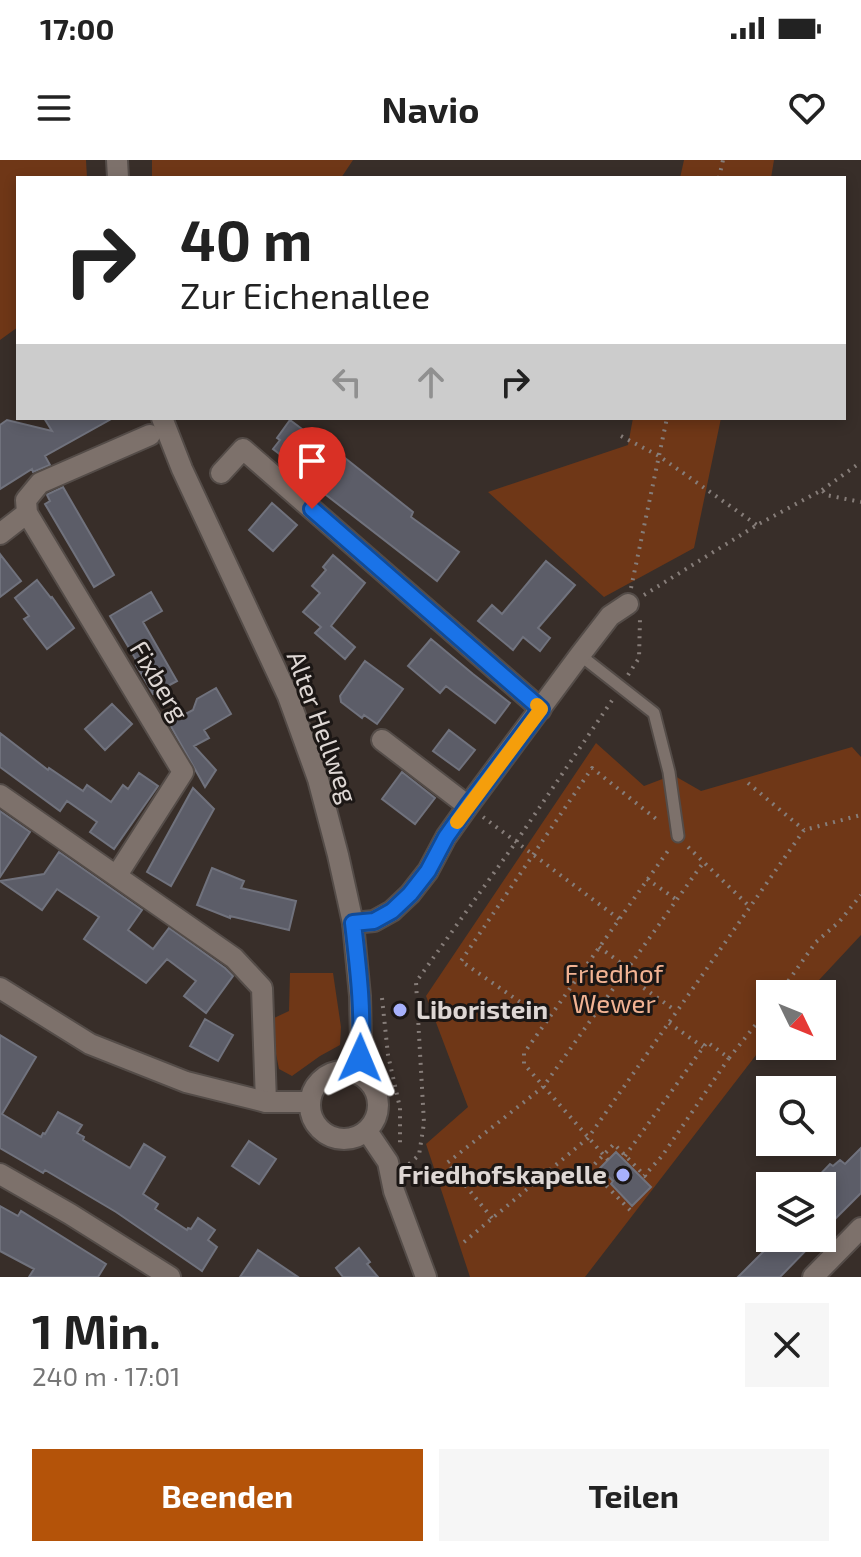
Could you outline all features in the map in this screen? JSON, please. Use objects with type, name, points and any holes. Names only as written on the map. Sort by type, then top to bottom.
[{"type":"street","points":[[0,534],[27,513],[26,500],[40,483],[156,426]]},
{"type":"street","name":"Alter Hellweg","points":[[156,426],[182,469],[288,696],[318,779],[353,923],[361,1042],[356,1073]]},
{"type":"street","points":[[221,473],[243,449],[541,709]]},
{"type":"street","name":"Fixberg","points":[[27,513],[183,772],[117,875]]},
{"type":"street","points":[[353,923],[374,921],[392,911],[410,894],[468,806],[580,655],[610,616],[635,600]]},
{"type":"street","points":[[382,740],[468,806]]},
{"type":"street","points":[[0,795],[234,958],[262,988],[266,1102]]},
{"type":"street","points":[[0,988],[90,1044],[186,1082],[266,1102],[309,1102]]},
{"type":"street","points":[[331,1073],[356,1073],[374,1088],[378,1111],[374,1122],[367,1131],[354,1138],[341,1140],[328,1136],[317,1128],[310,1115],[309,1102],[313,1090],[320,1079],[331,1073]]},
{"type":"street","points":[[367,1131],[388,1162],[394,1191],[424,1276]]},
{"type":"street","points":[[0,1174],[170,1277]]},
{"type":"street","points":[[813,1277],[861,1228]]},
{"type":"lane","points":[[580,655],[654,713],[669,772],[678,836]]},
{"type":"path","points":[[419,1155],[424,1123],[416,982],[516,842],[639,658],[635,600],[667,420]]},
{"type":"path","points":[[621,436],[659,456],[757,525]]},
{"type":"path","points":[[635,600],[757,525],[822,490],[861,462]]},
{"type":"path","points":[[822,490],[826,495],[861,502]]},
{"type":"path","points":[[547,1020],[461,961],[592,768],[678,836],[749,906]]},
{"type":"path","points":[[748,783],[804,830]]},
{"type":"path","points":[[468,806],[619,919]]},
{"type":"path","points":[[464,1242],[588,1138],[804,830],[861,815]]},
{"type":"path","points":[[608,1160],[524,1064],[524,1053],[678,836]]},
{"type":"path","points":[[492,1218],[447,1163],[543,1087],[703,863]]},
{"type":"path","points":[[647,879],[677,900]]},
{"type":"path","points":[[789,980],[816,942],[839,922],[861,895]]},
{"type":"path","points":[[599,947],[629,969]]},
{"type":"path","points":[[624,974],[676,1011]]},
{"type":"path","points":[[668,1022],[703,1047]]},
{"type":"path","points":[[630,1210],[590,1169],[614,1144],[645,1177],[756,1024]]},
{"type":"path","points":[[625,1156],[707,1042],[729,1058]]},
{"type":"green space","points":[[0,160],[86,160],[87,176],[16,176],[16,328],[0,340]]},
{"type":"green space","points":[[152,160],[353,160],[342,176],[152,176]]},
{"type":"green space","points":[[684,160],[774,160],[771,176],[680,176]]},
{"type":"green space","points":[[633,420],[721,420],[694,548],[604,597],[488,492],[628,445]]},
{"type":"green space","name":"Friedhof Wewer","points":[[596,743],[644,786],[673,775],[701,791],[852,747],[861,757],[861,935],[819,980],[756,980],[756,1055],[585,1277],[470,1277],[426,1144],[468,1107],[426,996]]},
{"type":"green space","points":[[290,973],[333,973],[341,1027],[340,1045],[292,1076],[279,1069],[274,1018],[289,1011]]},
{"type":"building","points":[[7,420],[52,431],[45,420],[109,420],[45,456],[50,465],[33,472],[32,469],[0,489],[0,425]]},
{"type":"building","points":[[290,420],[310,435],[290,462],[273,449]]},
{"type":"building","points":[[345,458],[413,512],[411,517],[459,552],[437,581],[321,491]]},
{"type":"building","points":[[63,487],[114,575],[94,587],[45,504],[50,501],[48,494]]},
{"type":"building","points":[[272,503],[297,525],[273,551],[249,530]]},
{"type":"building","points":[[0,554],[21,581],[0,597]]},
{"type":"building","points":[[333,555],[365,583],[331,626],[355,647],[345,659],[315,633],[321,627],[303,612],[320,593],[312,586],[326,570],[323,567]]},
{"type":"building","points":[[546,561],[575,585],[538,628],[550,638],[540,651],[523,637],[513,650],[478,621],[492,605],[502,614]]},
{"type":"building","points":[[37,580],[74,628],[47,649],[24,619],[29,616],[15,598]]},
{"type":"building","points":[[151,592],[162,611],[143,622],[177,681],[153,694],[110,616]]},
{"type":"building","points":[[431,639],[510,703],[495,723],[446,686],[440,693],[408,666]]},
{"type":"building","points":[[365,661],[403,689],[377,724],[364,715],[362,718],[341,702],[340,696]]},
{"type":"building","points":[[216,688],[231,714],[204,730],[209,738],[194,746],[216,770],[205,787],[169,723],[193,710],[197,699]]},
{"type":"building","points":[[112,704],[132,724],[105,750],[85,729]]},
{"type":"building","points":[[449,730],[475,750],[459,770],[433,751]]},
{"type":"building","points":[[0,733],[48,770],[83,791],[87,785],[111,802],[123,785],[128,789],[139,773],[158,786],[114,849],[90,832],[97,822],[67,801],[60,811],[0,767]]},
{"type":"building","points":[[402,772],[435,798],[415,824],[382,799]]},
{"type":"building","points":[[193,788],[214,809],[171,886],[147,872]]},
{"type":"building","points":[[0,811],[30,832],[0,877]]},
{"type":"building","points":[[59,852],[142,910],[128,930],[153,949],[169,928],[233,976],[206,1013],[184,996],[196,981],[167,959],[146,983],[84,939],[99,917],[57,889],[42,910],[0,881],[44,874]]},
{"type":"building","points":[[212,868],[244,881],[241,888],[296,901],[289,930],[230,918],[197,905]]},
{"type":"building","points":[[205,1019],[233,1035],[218,1061],[190,1046]]},
{"type":"building","points":[[0,1035],[36,1057],[2,1114],[41,1137],[58,1112],[82,1125],[77,1133],[84,1137],[83,1140],[130,1168],[144,1144],[165,1157],[143,1194],[158,1204],[155,1209],[187,1230],[198,1218],[215,1230],[208,1240],[217,1247],[202,1271],[116,1212],[45,1170],[43,1173],[0,1148]]},
{"type":"building","points":[[249,1141],[276,1159],[259,1184],[232,1166]]},
{"type":"building","points":[[861,1148],[861,1193],[836,1218],[836,1172],[822,1172],[840,1160],[845,1164]]},
{"type":"building","name":"Friedhofskapelle","points":[[616,1152],[651,1187],[632,1206],[600,1168]]},
{"type":"building","points":[[0,1206],[18,1216],[21,1211],[106,1264],[98,1277],[29,1277],[34,1269],[0,1251]]},
{"type":"building","points":[[359,1248],[378,1277],[343,1277],[336,1268]]},
{"type":"building","points":[[258,1250],[298,1277],[240,1277]]},
{"type":"building","points":[[763,1252],[804,1252],[780,1277],[738,1277]]},
{"type":"slow traffic","points":[[457,822],[541,709],[537,705]]},
{"type":"place","name":"Liboristein","points":[[400,1010]]},
{"type":"place","name":"Friedhofskapelle","points":[[623,1175]]},
{"type":"route","points":[[312,509],[541,709],[446,837],[428,871],[410,894],[392,911],[374,921],[353,923],[360,996],[360,1058]]}]
